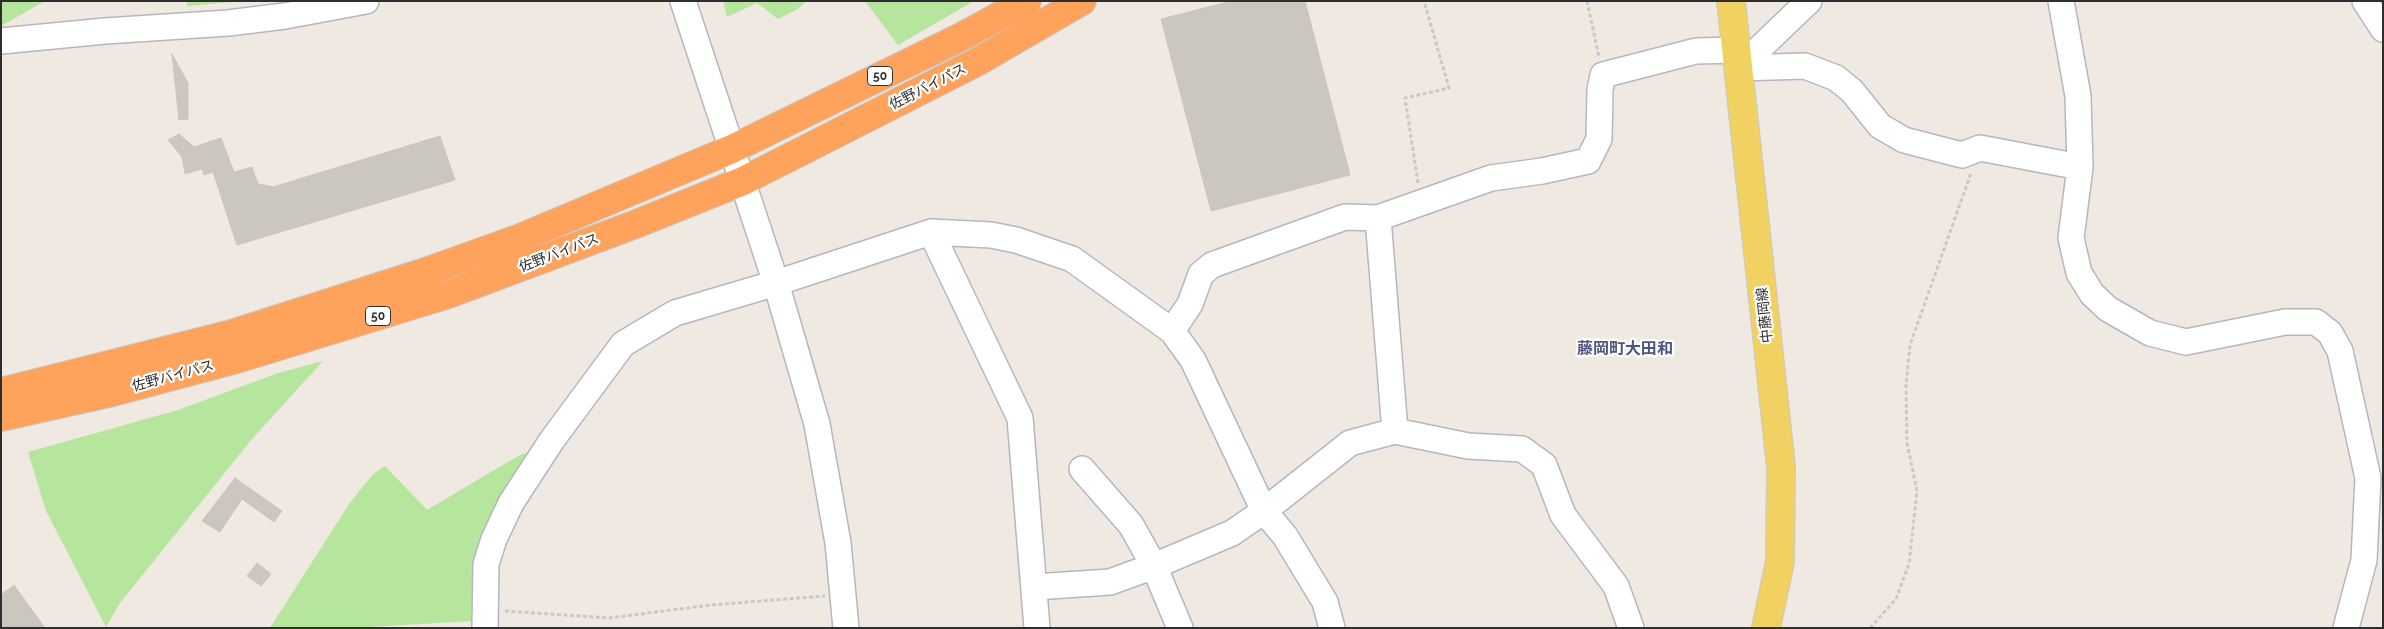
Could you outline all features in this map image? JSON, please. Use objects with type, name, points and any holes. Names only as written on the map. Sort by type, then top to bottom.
[{"type":"highway","name":"佐野バイパス","points":[[1,392],[231,334],[428,271],[573,217],[732,149],[963,36],[1027,1]]},
{"type":"highway","name":"佐野バイパス","points":[[1,417],[114,392],[228,362],[449,294],[743,181],[976,62],[1082,1]]},
{"type":"main road","name":"中藤岡線","points":[[1732,1],[1781,467],[1780,562],[1766,628]]},
{"type":"street","points":[[1,41],[105,31],[228,23],[285,16],[366,1]]},
{"type":"street","points":[[683,1],[776,283],[817,424],[831,497],[846,628]]},
{"type":"street","points":[[1738,59],[1809,1]]},
{"type":"street","points":[[2061,1],[2078,96],[2080,166],[2071,238],[2079,274],[2092,294],[2108,309],[2150,334],[2186,342],[2286,322],[2316,322],[2330,333],[2340,351],[2375,477],[2364,560],[2346,628]]},
{"type":"street","points":[[2365,1],[2383,29]]},
{"type":"street","points":[[1172,331],[1190,304],[1201,274],[1212,264],[1345,217],[1378,218],[1491,178],[1542,171],[1588,161],[1599,139],[1600,90],[1603,75],[1696,51],[1738,59],[1804,66],[1836,78],[1852,91],[1880,126],[1904,140],[1962,155],[1980,148],[2080,166]]},
{"type":"street","points":[[1378,218],[1395,432]]},
{"type":"street","points":[[931,232],[1020,418],[1037,628]]},
{"type":"street","points":[[485,619],[486,564],[494,539],[511,503],[552,440],[623,344],[675,312],[776,283],[931,232],[999,237],[1072,259],[1172,331],[1193,360],[1264,511],[1285,536],[1306,567],[1325,602],[1332,628]]},
{"type":"street","points":[[1034,587],[1110,582],[1154,566],[1232,532],[1264,511],[1350,443],[1395,432],[1468,446],[1522,449],[1544,465],[1563,515],[1616,586],[1630,628]]},
{"type":"street","points":[[1082,469],[1131,525],[1154,566],[1180,628]]},
{"type":"path","points":[[1421,203],[1405,98],[1449,88],[1424,1]]},
{"type":"path","points":[[1587,1],[1603,75]]},
{"type":"path","points":[[1870,628],[1896,599],[1910,555],[1917,491],[1907,443],[1906,386],[1910,346],[1980,148]]},
{"type":"path","points":[[485,619],[609,618],[711,605],[843,595]]},
{"type":"green space","points":[[1,1],[45,1],[1,26]]},
{"type":"green space","points":[[186,1],[242,1],[188,6]]},
{"type":"green space","points":[[723,1],[807,1],[796,10],[778,19],[757,3],[727,17]]},
{"type":"green space","points":[[865,1],[974,1],[898,45]]},
{"type":"green space","points":[[323,361],[252,439],[120,603],[106,627],[46,511],[28,452],[178,410],[278,373]]},
{"type":"green space","points":[[539,449],[500,511],[493,620],[350,628],[270,628],[349,504],[373,474],[385,466],[427,510],[522,454]]},
{"type":"building","points":[[1232,1],[1305,1],[1350,175],[1211,211],[1161,19]]},
{"type":"building","points":[[172,54],[188,83],[188,119],[179,120]]},
{"type":"building","points":[[179,134],[194,147],[221,138],[234,172],[252,167],[258,184],[273,187],[440,136],[455,180],[237,245],[213,172],[204,175],[202,169],[185,174],[182,157],[168,140]]},
{"type":"building","points":[[235,478],[282,511],[274,522],[242,499],[220,532],[202,521]]},
{"type":"building","points":[[257,563],[271,574],[261,586],[247,576]]},
{"type":"building","points":[[14,585],[45,628],[1,628],[1,595]]},
{"type":"district","name":"藤岡町大田和","points":[[1625,349]]}]
